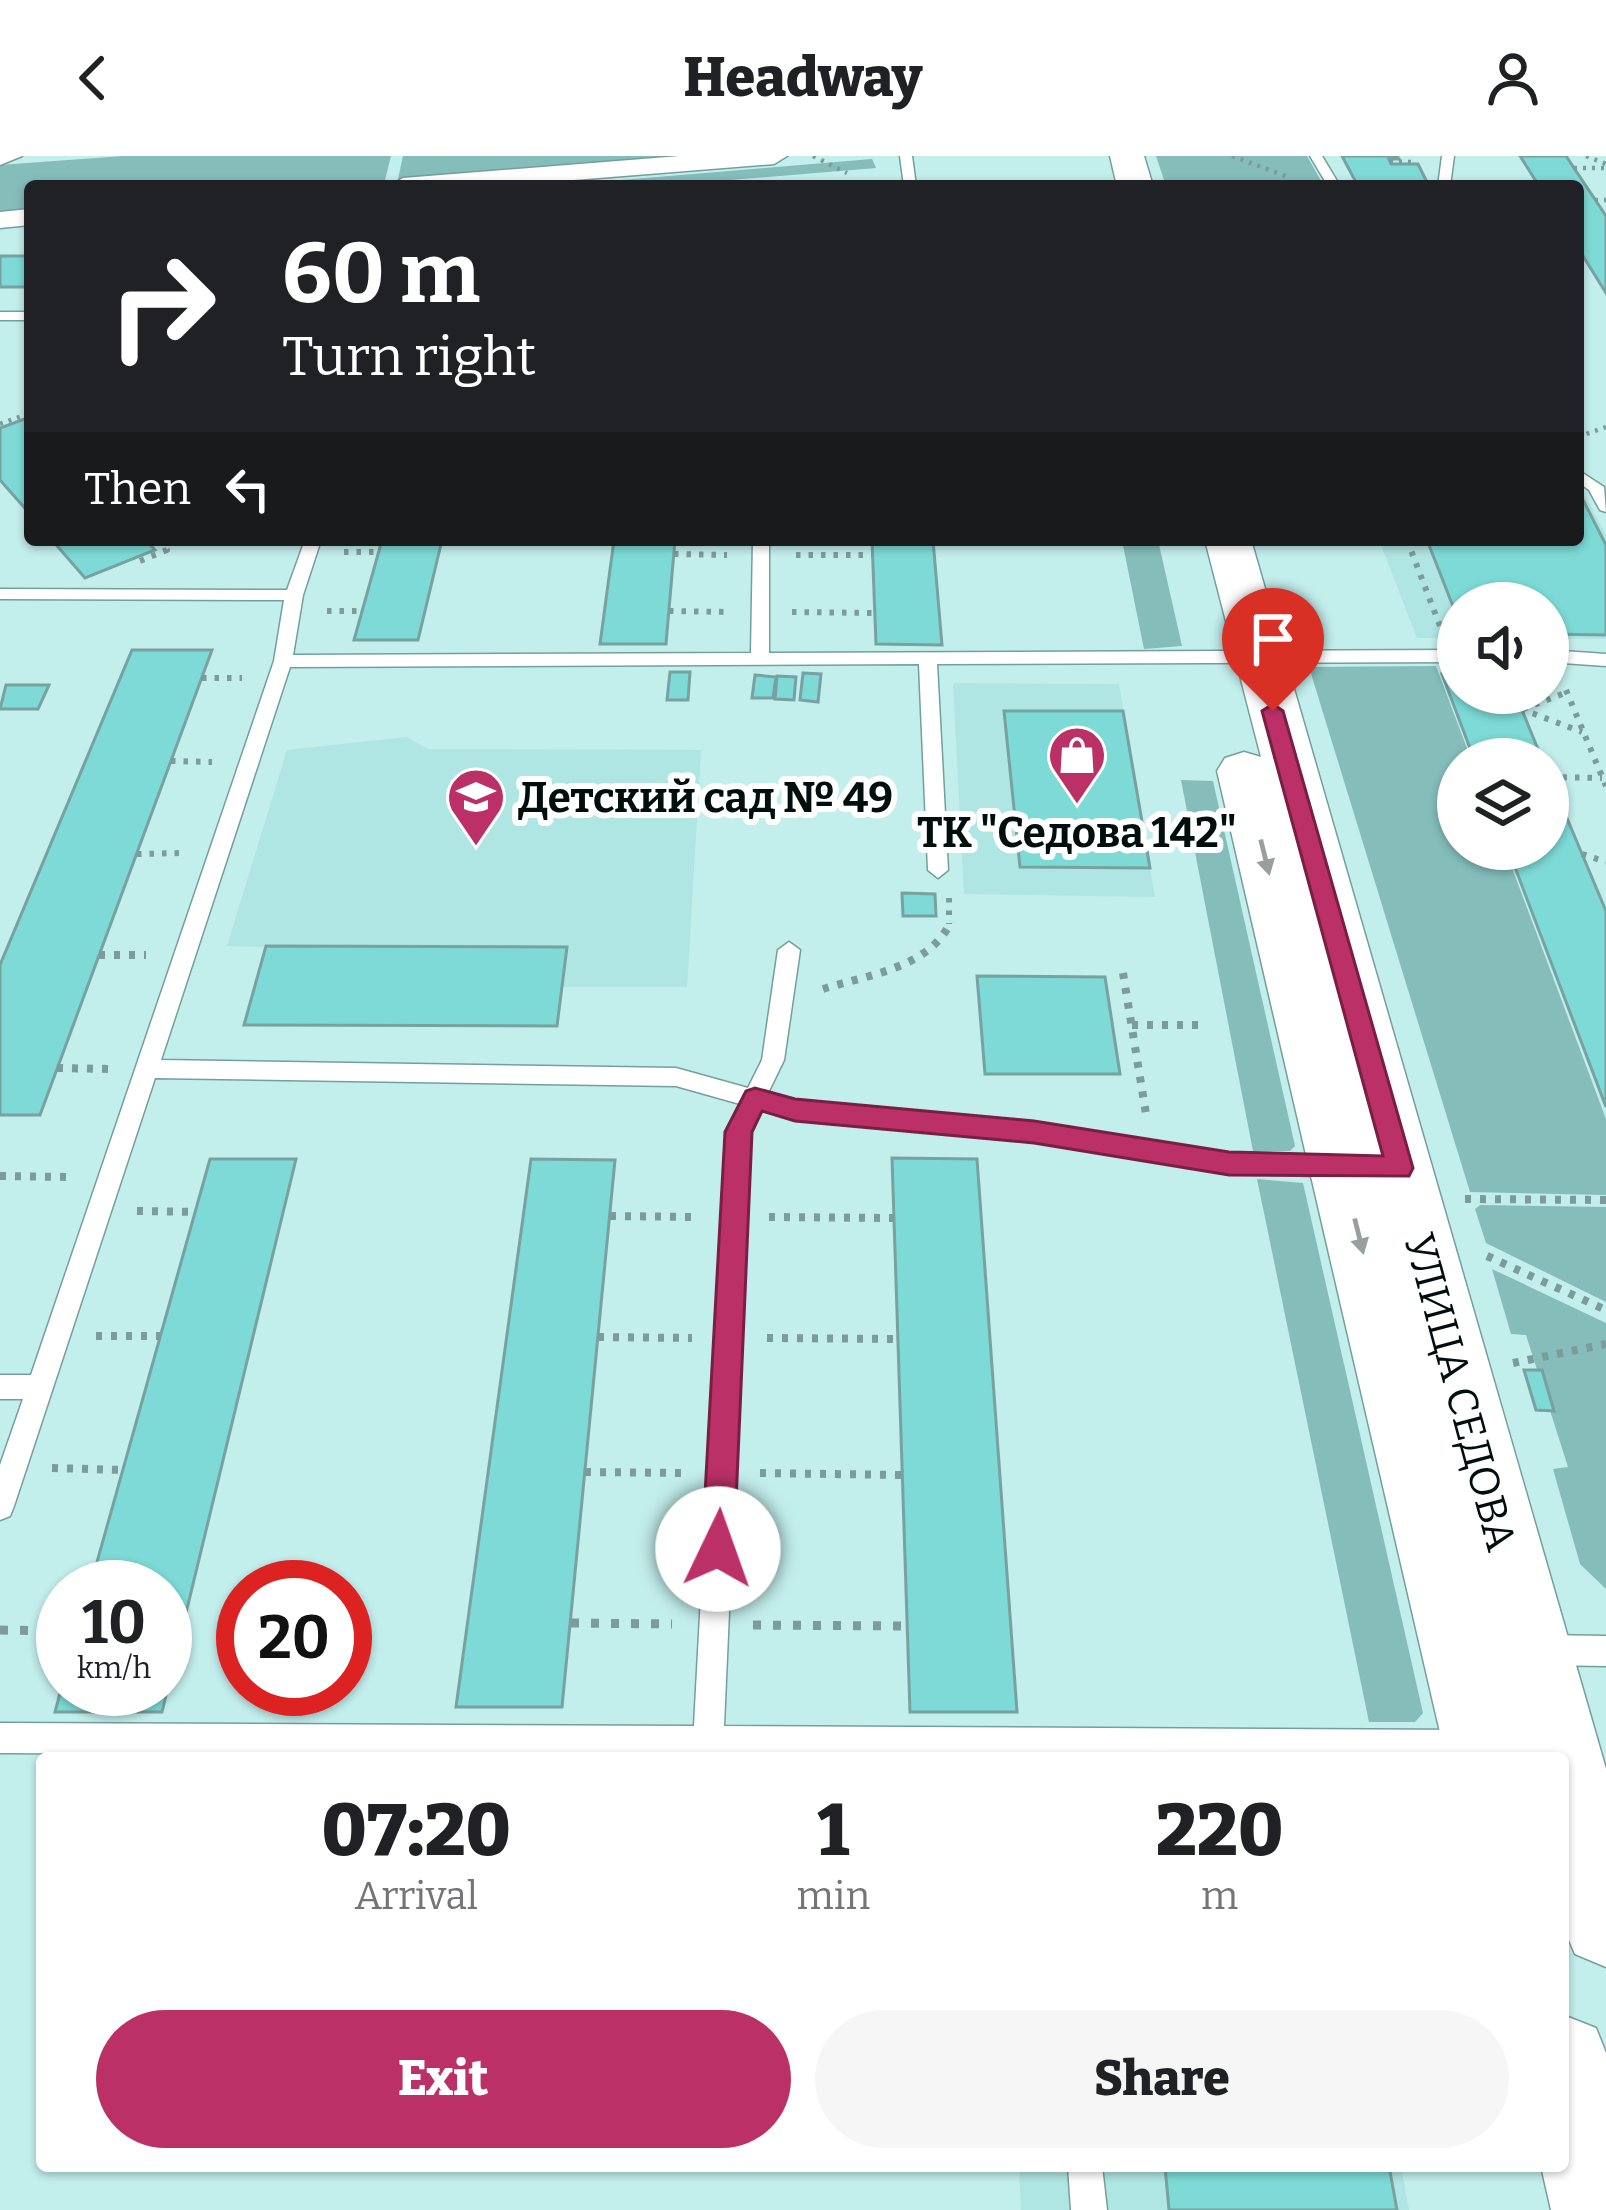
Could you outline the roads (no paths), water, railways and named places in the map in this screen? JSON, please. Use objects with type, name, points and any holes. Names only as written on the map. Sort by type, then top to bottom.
[{"type":"main road","name":"УЛИЦА СЕДОВА","points":[[1189,546],[1237,655],[1497,1649],[1530,1752]]},
{"type":"main road","name":"УЛИЦА СЕДОВА","points":[[1228,546],[1237,655]]},
{"type":"main road","name":"УЛИЦА СЕДОВА","points":[[1569,1840],[1606,1923]]},
{"type":"main road","points":[[1569,2085],[1600,2210]]},
{"type":"street","points":[[477,180],[773,156]]},
{"type":"lane","points":[[1584,479],[1596,487],[1606,507]]},
{"type":"lane","points":[[0,1507],[284,661],[294,595],[311,546]]},
{"type":"lane","points":[[760,658],[761,546]]},
{"type":"lane","points":[[0,595],[294,595]]},
{"type":"lane","points":[[284,661],[1437,656]]},
{"type":"lane","points":[[1569,657],[1606,660]]},
{"type":"lane","points":[[498,682],[500,658]]},
{"type":"lane","points":[[928,658],[938,870]]},
{"type":"lane","points":[[708,1741],[738,1132],[773,1060],[789,950]]},
{"type":"lane","points":[[147,1070],[676,1077],[795,1110],[1034,1132],[1229,1163],[1371,1168]]},
{"type":"lane","points":[[0,1387],[39,1387]]},
{"type":"lane","points":[[1497,1649],[1606,1651]]},
{"type":"lane","points":[[0,1738],[708,1741],[1049,1752]]},
{"type":"lane","points":[[1086,2172],[1089,2210]]},
{"type":"place","name":"ТК \"Седова 142\"","points":[[1077,806]]},
{"type":"place","name":"Детский сад № 49","points":[[476,848]]}]
